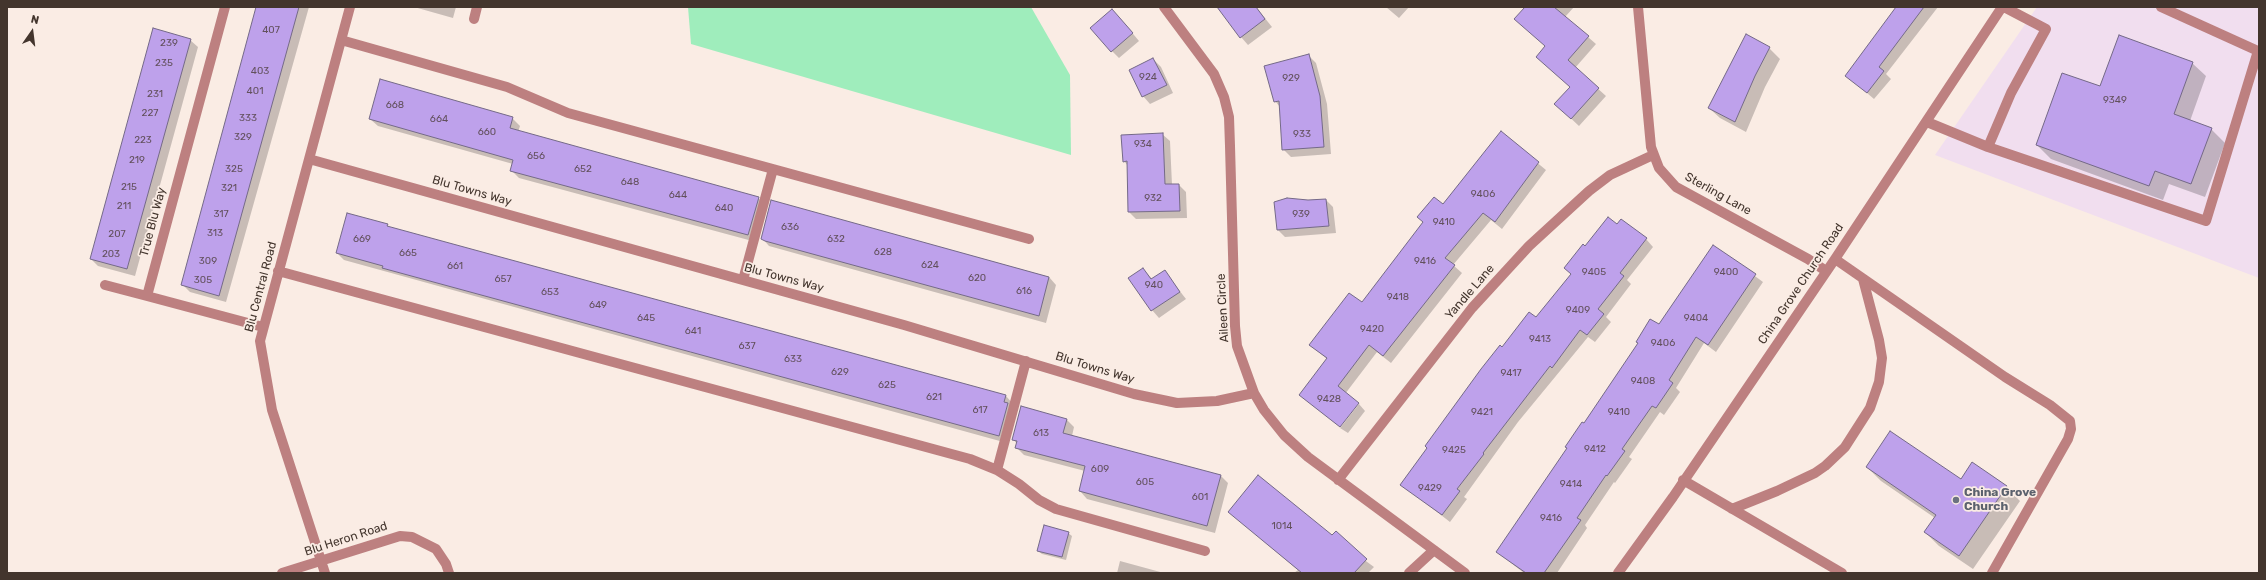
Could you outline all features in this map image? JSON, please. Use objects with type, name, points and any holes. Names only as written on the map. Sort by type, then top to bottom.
[{"type":"street","name":"True Blu Way","points":[[147,296],[225,7]]},
{"type":"street","name":"Blu Central Road","points":[[325,573],[272,410],[260,341],[350,7]]},
{"type":"street","points":[[474,20],[477,7]]},
{"type":"street","name":"Aileen Circle","points":[[1164,7],[1214,74],[1224,97],[1229,117],[1235,326],[1237,346],[1254,393],[1264,410],[1284,435],[1308,457],[1465,573]]},
{"type":"street","name":"Sterling Lane","points":[[1638,7],[1653,155],[1659,168],[1676,187],[1802,255],[1826,271]]},
{"type":"street","points":[[1988,147],[2011,93],[2046,29],[2003,7]]},
{"type":"street","name":"China Grove Church Road","points":[[1618,573],[1835,259],[2003,7]]},
{"type":"street","points":[[1927,122],[1988,147],[2206,221],[2258,51],[2161,7]]},
{"type":"street","points":[[341,40],[507,87],[568,113],[1029,239]]},
{"type":"street","name":"Yandle Lane","points":[[1338,480],[1472,308],[1529,246],[1589,191],[1610,175],[1653,155]]},
{"type":"street","name":"Blu Towns Way","points":[[309,159],[904,325],[1134,394],[1177,403],[1217,401],[1254,393]]},
{"type":"street","points":[[743,280],[773,169]]},
{"type":"street","points":[[1835,259],[2005,377],[2050,405],[2070,421],[2072,429],[2068,439],[1992,573]]},
{"type":"street","points":[[278,271],[970,459],[997,470],[1019,484],[1039,500],[1056,509],[1205,551]]},
{"type":"street","points":[[1732,509],[1777,491],[1815,473],[1825,466],[1845,447],[1870,408],[1879,382],[1882,358],[1880,340],[1863,279]]},
{"type":"street","points":[[105,285],[263,327]]},
{"type":"street","points":[[997,470],[1026,361]]},
{"type":"street","points":[[1683,480],[1842,573]]},
{"type":"street","name":"Blu Heron Road","points":[[282,573],[394,537],[412,537],[436,549],[446,564],[449,573]]},
{"type":"street","points":[[1408,573],[1434,550]]},
{"type":"shaded area","points":[[2037,7],[2259,7],[2259,278],[1935,155]]},
{"type":"green space","points":[[688,7],[1031,7],[1070,75],[1071,155],[691,44]]},
{"type":"building","points":[[256,7],[299,7],[219,296],[181,285]]},
{"type":"building","points":[[1217,7],[1256,7],[1265,19],[1240,38]]},
{"type":"building","points":[[1525,7],[1554,7],[1589,36],[1568,60],[1599,88],[1571,119],[1554,104],[1570,87],[1536,57],[1545,46],[1514,19]]},
{"type":"building","points":[[1896,7],[1924,7],[1879,67],[1884,71],[1867,93],[1845,76]]},
{"type":"building","points":[[1112,9],[1133,33],[1111,52],[1090,28]]},
{"type":"building","points":[[153,28],[191,39],[127,269],[90,259]]},
{"type":"building","points":[[1746,34],[1770,47],[1755,76],[1735,122],[1708,108]]},
{"type":"building","points":[[2119,35],[2193,62],[2174,114],[2212,128],[2191,184],[2155,171],[2149,186],[2036,145],[2062,73],[2100,86]]},
{"type":"building","points":[[1309,54],[1320,96],[1324,147],[1282,150],[1279,101],[1274,102],[1264,66]]},
{"type":"building","points":[[1153,58],[1167,85],[1142,97],[1129,70]]},
{"type":"building","points":[[380,79],[513,117],[510,128],[759,197],[748,235],[510,171],[513,160],[369,119]]},
{"type":"building","points":[[1501,131],[1539,162],[1495,222],[1483,213],[1445,258],[1455,265],[1383,356],[1369,345],[1338,386],[1359,403],[1340,427],[1299,395],[1327,358],[1309,345],[1349,293],[1362,302],[1423,222],[1417,217],[1434,197],[1443,204]]},
{"type":"building","points":[[1163,133],[1165,184],[1179,184],[1180,211],[1128,212],[1127,161],[1123,162],[1121,135]]},
{"type":"building","points":[[1287,198],[1308,200],[1326,199],[1329,226],[1277,230],[1274,202]]},
{"type":"building","points":[[771,200],[1049,277],[1039,316],[765,241],[761,239]]},
{"type":"building","points":[[347,213],[388,224],[387,226],[1006,395],[1004,402],[1008,403],[999,436],[382,268],[383,266],[336,253]]},
{"type":"building","points":[[1608,217],[1617,224],[1621,219],[1647,238],[1620,273],[1624,276],[1598,309],[1604,314],[1587,335],[1580,330],[1552,368],[1550,366],[1483,453],[1484,454],[1457,489],[1460,491],[1442,515],[1400,485],[1427,448],[1425,446],[1481,369],[1500,345],[1502,347],[1529,312],[1536,317],[1571,274],[1564,268],[1583,244],[1585,246]]},
{"type":"building","points":[[1713,245],[1756,274],[1708,345],[1696,337],[1669,380],[1673,383],[1656,408],[1652,406],[1622,449],[1625,451],[1607,476],[1606,475],[1577,518],[1581,520],[1544,573],[1526,573],[1496,552],[1567,448],[1565,447],[1582,422],[1584,423],[1638,343],[1636,342],[1650,319],[1659,324]]},
{"type":"building","points":[[1143,268],[1151,279],[1165,270],[1180,292],[1151,311],[1128,278]]},
{"type":"building","points":[[1021,406],[1067,419],[1063,433],[1221,475],[1207,526],[1079,491],[1085,466],[1015,448],[1017,441],[1012,440]]},
{"type":"building","name":"China Grove Church","points":[[1890,431],[1961,479],[1972,462],[2007,486],[1959,556],[1924,532],[1936,515],[1866,467]]},
{"type":"building","points":[[1258,475],[1332,535],[1336,531],[1367,559],[1354,573],[1302,573],[1228,512]]},
{"type":"building","points":[[1044,525],[1069,532],[1062,557],[1037,551]]},
{"type":"place","name":"China Grove Church","points":[[1956,500]]}]
